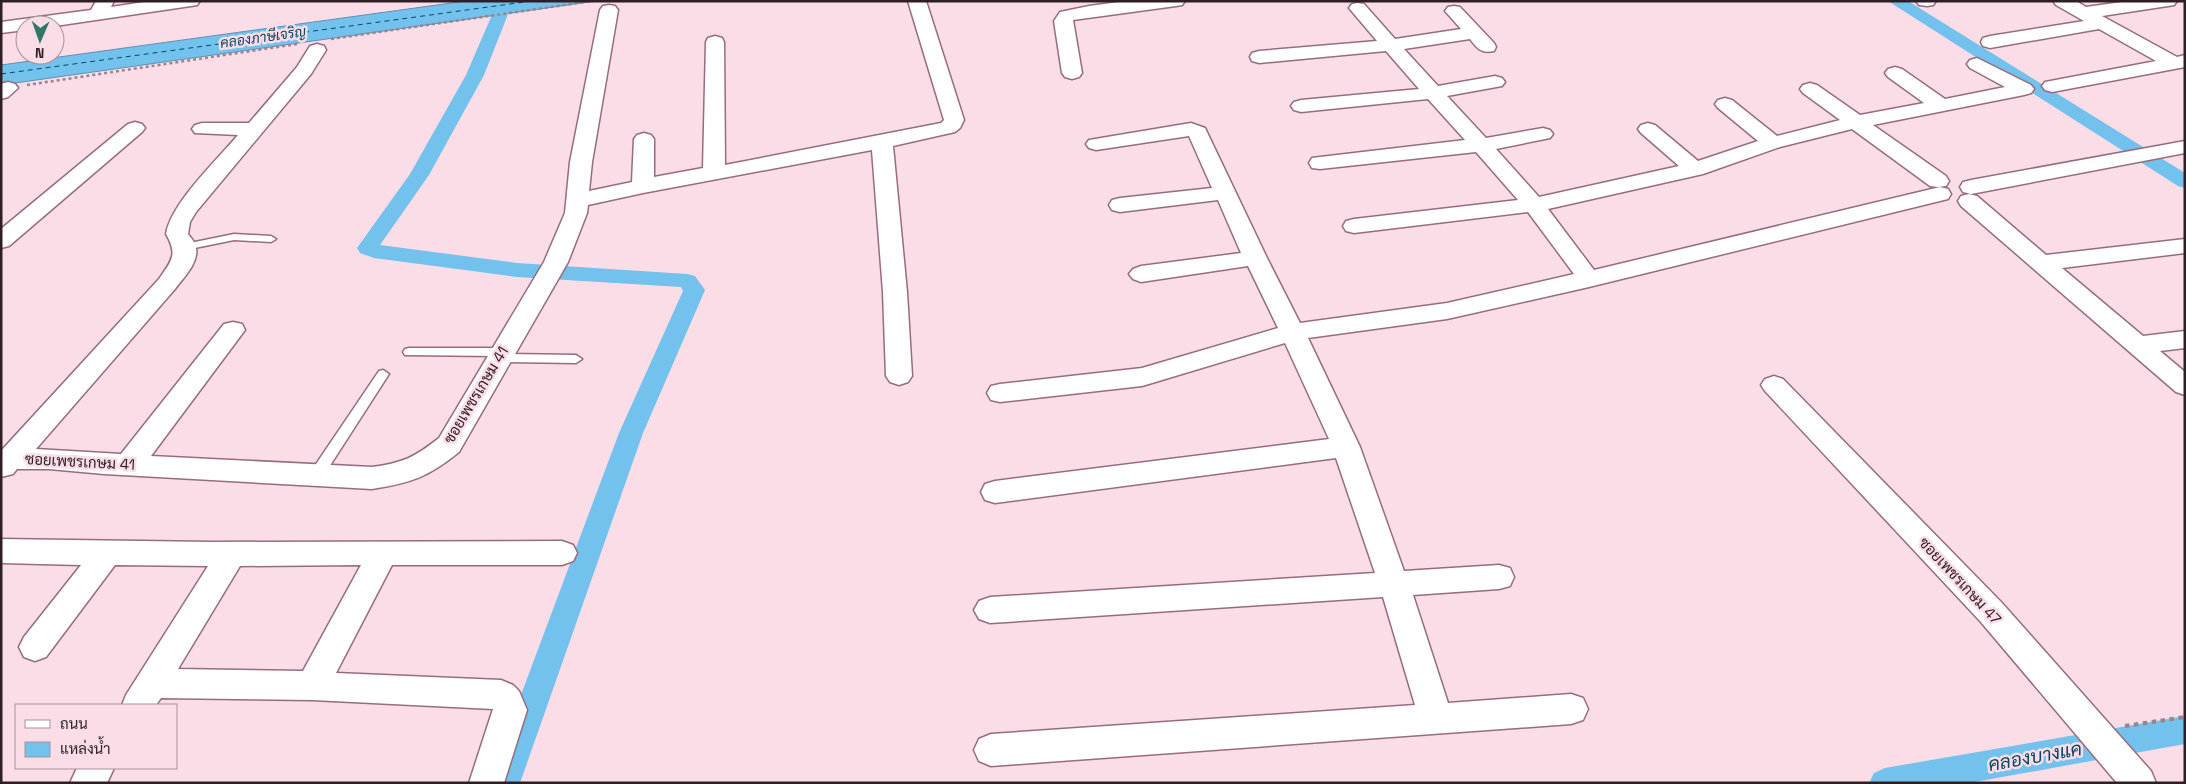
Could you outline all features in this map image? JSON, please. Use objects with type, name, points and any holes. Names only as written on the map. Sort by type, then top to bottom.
[{"type":"street","points":[[1,28],[102,8],[191,1]]},
{"type":"street","points":[[576,201],[714,172],[940,131],[953,124],[954,120],[917,1]]},
{"type":"street","points":[[1072,73],[1064,21],[1066,16],[1076,7],[1176,1]]},
{"type":"street","points":[[2062,1],[2180,62]]},
{"type":"street","points":[[2084,13],[2168,1]]},
{"type":"street","name":"ซอยเพชรเกษม 41","points":[[6,464],[49,459],[372,478],[402,474],[429,461],[449,444],[549,273],[576,213],[601,6]]},
{"type":"street","points":[[1358,8],[1534,205],[1589,279]]},
{"type":"street","points":[[1259,57],[1390,45],[1480,40],[1454,12]]},
{"type":"street","points":[[1990,42],[2102,23]]},
{"type":"street","points":[[714,172],[715,42]]},
{"type":"street","points":[[185,247],[177,234],[178,222],[252,129],[304,70],[315,44]]},
{"type":"street","points":[[2052,86],[2180,62]]},
{"type":"street","points":[[1354,226],[1534,205],[1617,188],[1695,169],[1773,143],[1856,122],[2024,89],[1977,64]]},
{"type":"street","points":[[1895,73],[1941,105]]},
{"type":"street","points":[[1301,106],[1433,93],[1495,82]]},
{"type":"street","points":[[1810,89],[1856,122],[1956,201],[1970,194],[2185,147]]},
{"type":"street","points":[[1725,104],[1773,143]]},
{"type":"street","points":[[1,241],[135,128]]},
{"type":"street","points":[[202,128],[252,129]]},
{"type":"street","points":[[1096,144],[1190,129],[1198,132],[1255,258],[1293,333],[1346,448],[1394,584],[1436,718]]},
{"type":"street","points":[[1648,129],[1695,169]]},
{"type":"street","points":[[1320,163],[1481,145],[1543,134]]},
{"type":"street","points":[[643,186],[644,139]]},
{"type":"street","points":[[882,142],[895,292],[899,376]]},
{"type":"street","points":[[1000,393],[1142,377],[1293,333],[1447,311],[1589,279],[1939,187]]},
{"type":"street","points":[[1120,205],[1225,193]]},
{"type":"street","points":[[1970,194],[2041,263],[2185,386]]},
{"type":"street","points":[[2041,263],[2185,246]]},
{"type":"street","name":"ซอยเพชรเกษม 41","points":[[6,464],[168,284],[184,260],[185,247]]},
{"type":"street","points":[[1142,274],[1255,258]]},
{"type":"street","points":[[128,465],[233,330]]},
{"type":"street","points":[[2136,346],[2185,339]]},
{"type":"street","name":"ซอยเพชรเกษม 47","points":[[1774,385],[1991,612],[2129,771]]},
{"type":"street","points":[[995,492],[1346,448]]},
{"type":"street","points":[[1,551],[106,555],[384,552],[562,553]]},
{"type":"street","points":[[312,686],[384,552]]},
{"type":"street","points":[[145,694],[232,553]]},
{"type":"street","points":[[35,647],[106,555]]},
{"type":"street","points":[[990,610],[1499,577]]},
{"type":"street","points":[[145,694],[312,686],[501,695],[507,701],[510,710],[486,783]]},
{"type":"street","points":[[991,750],[1571,709]]},
{"type":"street","points":[[87,783],[96,769]]},
{"type":"lane","points":[[185,247],[234,237],[271,239]]},
{"type":"lane","points":[[409,352],[576,359]]},
{"type":"lane","points":[[317,474],[383,374]]},
{"type":"path","points":[[4,90],[315,44],[508,12],[601,6]]},
{"type":"path","points":[[2096,731],[2185,717]]},
{"type":"water","name":"คลองภาษีเจริญ","points":[[466,1],[596,1],[1,85],[1,65],[15,63],[15,65],[65,65],[65,56]]},
{"type":"waterway","points":[[1896,1],[2185,182]]},
{"type":"waterway","points":[[504,4],[475,75],[419,175],[367,248],[374,251],[517,270],[687,281],[694,290],[631,433],[504,783]]},
{"type":"waterway","name":"คลองบางแค","points":[[1885,783],[2185,730]]},
{"type":"ferry route","points":[[1,74],[532,1]]}]
